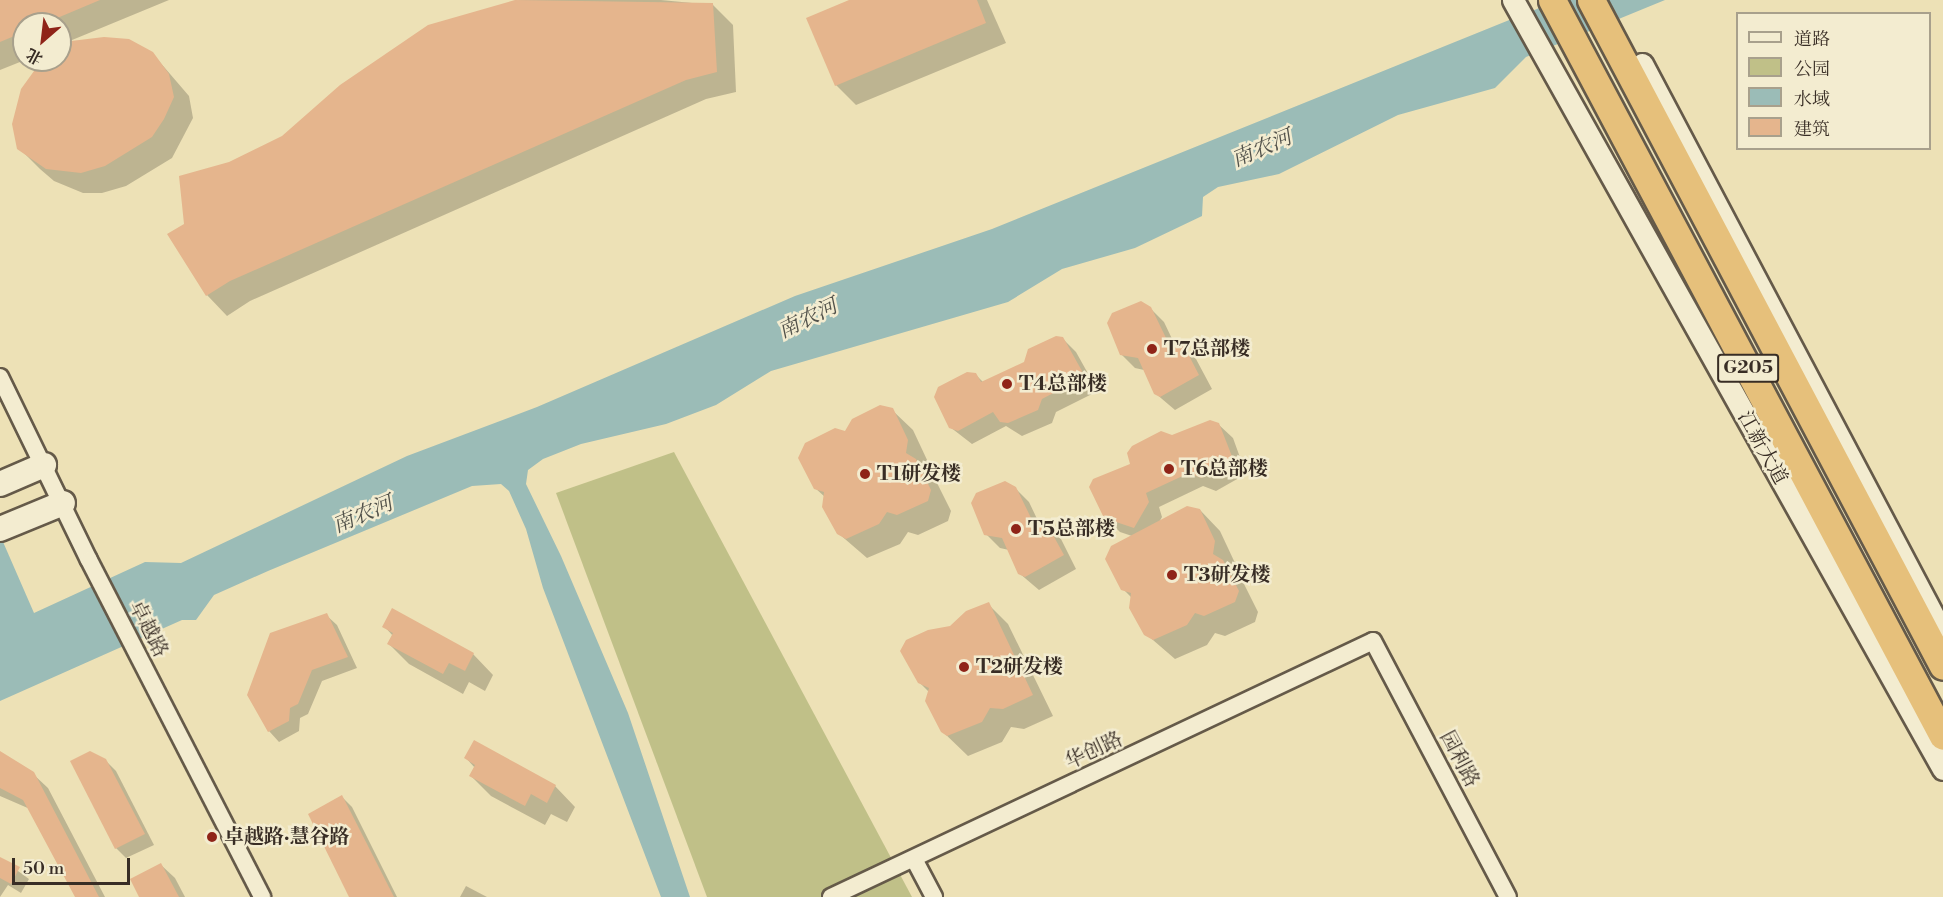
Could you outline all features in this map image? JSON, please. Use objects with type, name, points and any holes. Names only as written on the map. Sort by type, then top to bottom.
[{"type":"highway","name":"江新大道","points":[[1552,0],[1943,736]]},
{"type":"highway","name":"G205","points":[[1591,0],[1943,666]]},
{"type":"highway","points":[[1609,0],[1642,64]]},
{"type":"main road","points":[[0,484],[44,465]]},
{"type":"main road","points":[[11,525],[63,502]]},
{"type":"street","name":"江新大道","points":[[1512,0],[1565,99],[1943,769]]},
{"type":"street","points":[[1642,64],[1943,634]]},
{"type":"street","name":"卓越路","points":[[0,377],[63,502],[88,560],[262,897]]},
{"type":"street","name":"华创路","points":[[831,897],[1373,641]]},
{"type":"street","name":"园利路","points":[[1373,641],[1508,897]]},
{"type":"street","points":[[914,859],[934,897]]},
{"type":"green space","points":[[674,452],[912,897],[707,897],[556,493]]},
{"type":"water","name":"南农河","points":[[1559,0],[1665,0],[1526,57],[1495,88],[1398,115],[1279,174],[1218,187],[1203,197],[1202,216],[1135,248],[1062,269],[1008,302],[771,371],[716,405],[666,424],[581,444],[543,459],[528,470],[526,484],[561,556],[628,713],[690,897],[661,897],[543,588],[526,529],[509,491],[501,484],[472,486],[268,571],[214,595],[196,620],[182,620],[0,701],[0,535],[34,613],[145,562],[181,563],[407,456],[537,407],[795,296],[992,229]]},
{"type":"building","points":[[0,0],[100,0],[72,12],[12,12],[12,37],[0,42]]},
{"type":"building","points":[[515,0],[713,3],[717,72],[686,80],[230,281],[206,296],[167,234],[184,224],[179,176],[229,162],[282,136],[340,85],[428,25]]},
{"type":"building","points":[[849,0],[977,0],[986,23],[835,86],[806,18]]},
{"type":"building","points":[[104,37],[129,39],[153,52],[169,74],[174,97],[164,119],[152,137],[105,166],[81,173],[46,169],[17,149],[12,124],[21,89],[33,72],[72,72],[72,41]]},
{"type":"building","name":"T7总部楼","points":[[1141,301],[1151,307],[1167,340],[1183,344],[1199,375],[1160,397],[1154,394],[1138,358],[1120,355],[1107,323],[1112,313]]},
{"type":"building","name":"T4总部楼","points":[[1056,336],[1063,337],[1082,371],[1078,380],[1042,399],[1038,410],[1008,423],[1000,422],[993,412],[958,431],[949,428],[934,397],[938,387],[967,372],[976,373],[981,382],[1024,362],[1028,349]]},
{"type":"building","name":"T1研发楼","points":[[880,405],[893,408],[908,440],[906,453],[916,459],[931,490],[928,501],[897,515],[887,512],[879,524],[846,539],[837,534],[822,507],[824,492],[814,489],[798,458],[805,443],[835,428],[845,431],[852,419]]},
{"type":"building","name":"T6总部楼","points":[[1210,420],[1219,423],[1233,459],[1229,465],[1201,478],[1189,473],[1146,493],[1149,502],[1134,528],[1104,518],[1089,487],[1093,479],[1130,464],[1127,453],[1132,446],[1161,431],[1172,435]]},
{"type":"building","name":"T5总部楼","points":[[1005,481],[1016,487],[1032,520],[1047,524],[1064,555],[1025,577],[1018,574],[1002,538],[984,535],[971,503],[976,493]]},
{"type":"building","name":"T3研发楼","points":[[1187,506],[1200,509],[1215,541],[1213,554],[1223,560],[1239,591],[1235,602],[1204,616],[1195,613],[1187,625],[1153,640],[1144,635],[1129,608],[1131,593],[1121,590],[1105,559],[1111,546]]},
{"type":"building","name":"T2研发楼","points":[[989,602],[1033,695],[1003,709],[990,708],[982,722],[947,736],[941,732],[925,701],[929,688],[918,683],[900,651],[906,640],[928,630],[950,626],[966,611]]},
{"type":"building","points":[[392,608],[474,653],[465,671],[449,663],[443,674],[387,644],[393,633],[382,627]]},
{"type":"building","points":[[327,613],[348,657],[312,670],[298,704],[290,708],[289,721],[268,732],[247,695],[270,633]]},
{"type":"building","points":[[474,740],[556,785],[547,803],[531,794],[525,806],[469,776],[475,765],[464,758]]},
{"type":"building","points":[[0,751],[34,772],[99,897],[75,897],[23,800],[0,788]]},
{"type":"building","points":[[90,751],[106,759],[145,834],[115,849],[70,761]]},
{"type":"building","points":[[342,795],[394,897],[349,897],[308,814]]},
{"type":"building","points":[[0,857],[20,867],[11,884],[0,878]]},
{"type":"building","points":[[161,863],[179,897],[139,897],[130,879]]},
{"type":"place","name":"T7总部楼","points":[[1152,349]]},
{"type":"place","name":"T4总部楼","points":[[1007,384]]},
{"type":"place","name":"T6总部楼","points":[[1169,469]]},
{"type":"place","name":"T1研发楼","points":[[865,474]]},
{"type":"place","name":"T5总部楼","points":[[1016,529]]},
{"type":"place","name":"T3研发楼","points":[[1172,575]]},
{"type":"place","name":"T2研发楼","points":[[964,667]]},
{"type":"place","name":"卓越路·慧谷路","points":[[212,837]]}]
